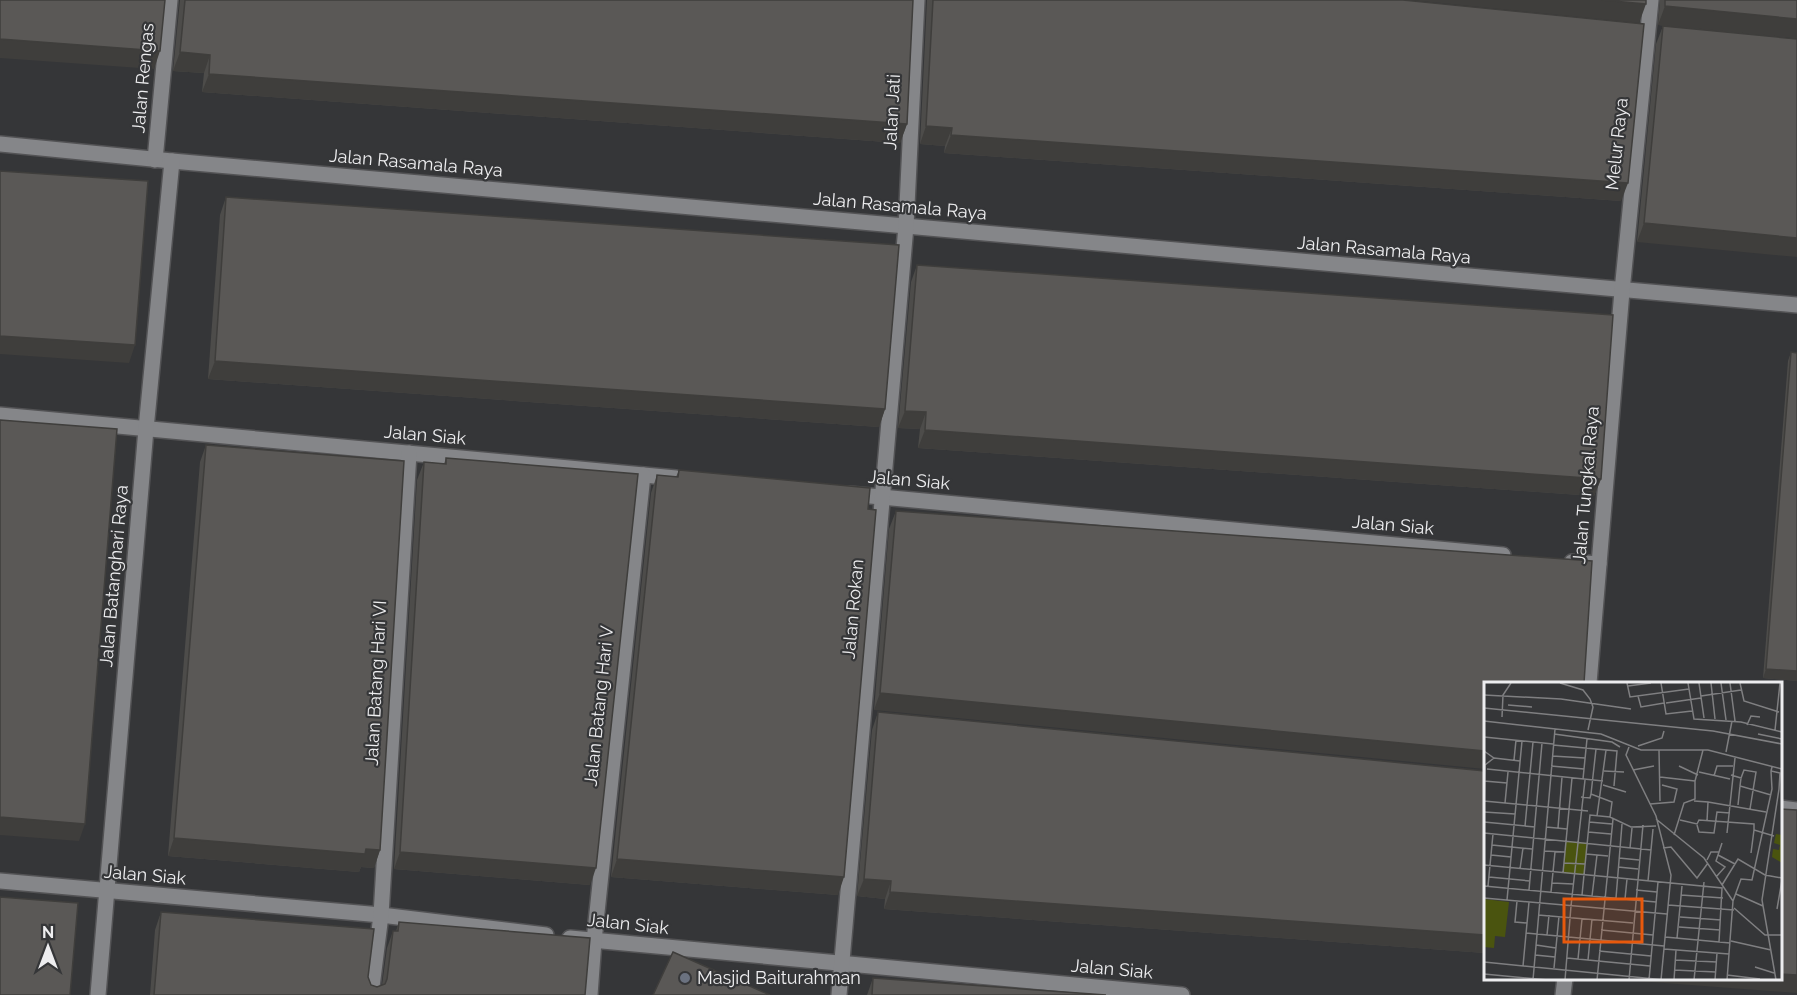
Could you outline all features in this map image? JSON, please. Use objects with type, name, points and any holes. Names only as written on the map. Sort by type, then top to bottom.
[{"type":"street","name":"Jalan Rengas","points":[[155,160],[170,0]]},
{"type":"street","name":"Jalan Jati","points":[[906,226],[917,0]]},
{"type":"street","name":"Melur Raya","points":[[1622,291],[1651,0]]},
{"type":"street","name":"Jalan Rasamala Raya","points":[[0,144],[155,160],[1797,305]]},
{"type":"street","name":"Jalan Batanghari Raya","points":[[98,995],[146,429],[172,161]]},
{"type":"street","name":"Jalan Rokan","points":[[839,995],[869,719],[882,497],[906,226]]},
{"type":"street","name":"Jalan Tungkal Raya","points":[[1589,682],[1622,291]]},
{"type":"street","name":"Jalan Siak","points":[[0,415],[688,479]]},
{"type":"street","name":"Jalan Batang Hari VI","points":[[371,995],[381,915],[409,453]]},
{"type":"street","name":"Jalan Batang Hari V","points":[[590,995],[643,475]]},
{"type":"street","name":"Jalan Siak","points":[[836,493],[1516,557]]},
{"type":"street","points":[[1552,560],[1599,564]]},
{"type":"street","points":[[1782,808],[1797,810]]},
{"type":"street","name":"Jalan Siak","points":[[0,881],[381,915],[594,941],[1182,995]]},
{"type":"street","points":[[1563,995],[1565,980]]},
{"type":"building","points":[[0,0],[165,0],[160,51],[0,39]]},
{"type":"building","points":[[185,0],[913,0],[907,124],[209,74],[210,55],[180,52]]},
{"type":"building","points":[[933,0],[1403,0],[1644,24],[1628,183],[951,135],[952,128],[926,126]]},
{"type":"building","points":[[1602,0],[1646,0],[1646,4]]},
{"type":"building","points":[[1665,0],[1797,0],[1797,19],[1665,6]]},
{"type":"building","points":[[1663,26],[1797,39],[1797,238],[1644,223]]},
{"type":"building","points":[[0,171],[148,181],[135,345],[0,336]]},
{"type":"building","points":[[226,197],[899,245],[885,409],[215,361]]},
{"type":"building","points":[[917,265],[1613,315],[1601,479],[925,430],[926,412],[905,411]]},
{"type":"building","points":[[1791,352],[1797,353],[1797,671],[1766,669]]},
{"type":"building","points":[[0,420],[117,429],[85,824],[0,817]]},
{"type":"building","points":[[206,445],[404,461],[380,850],[366,849],[365,854],[174,838]]},
{"type":"building","points":[[446,458],[638,474],[596,868],[400,852],[424,462],[446,464]]},
{"type":"building","points":[[679,470],[870,488],[868,509],[876,510],[844,877],[617,859],[657,475],[678,477]]},
{"type":"building","points":[[896,511],[1592,561],[1584,682],[1484,682],[1484,751],[880,693]]},
{"type":"building","points":[[878,712],[1484,771],[1484,935],[890,892],[891,881],[864,879]]},
{"type":"building","points":[[1782,809],[1797,810],[1797,975],[1782,974]]},
{"type":"building","points":[[0,897],[78,903],[70,995],[0,995]]},
{"type":"building","points":[[161,912],[374,929],[368,977],[371,985],[377,987],[385,984],[387,979],[393,931],[398,931],[399,922],[590,938],[585,995],[154,995]]},
{"type":"building","name":"Masjid Baiturahman","points":[[673,952],[770,995],[653,995]]},
{"type":"building","points":[[873,978],[1106,995],[872,995]]},
{"type":"place","name":"Masjid Baiturahman","points":[[685,978]]}]
